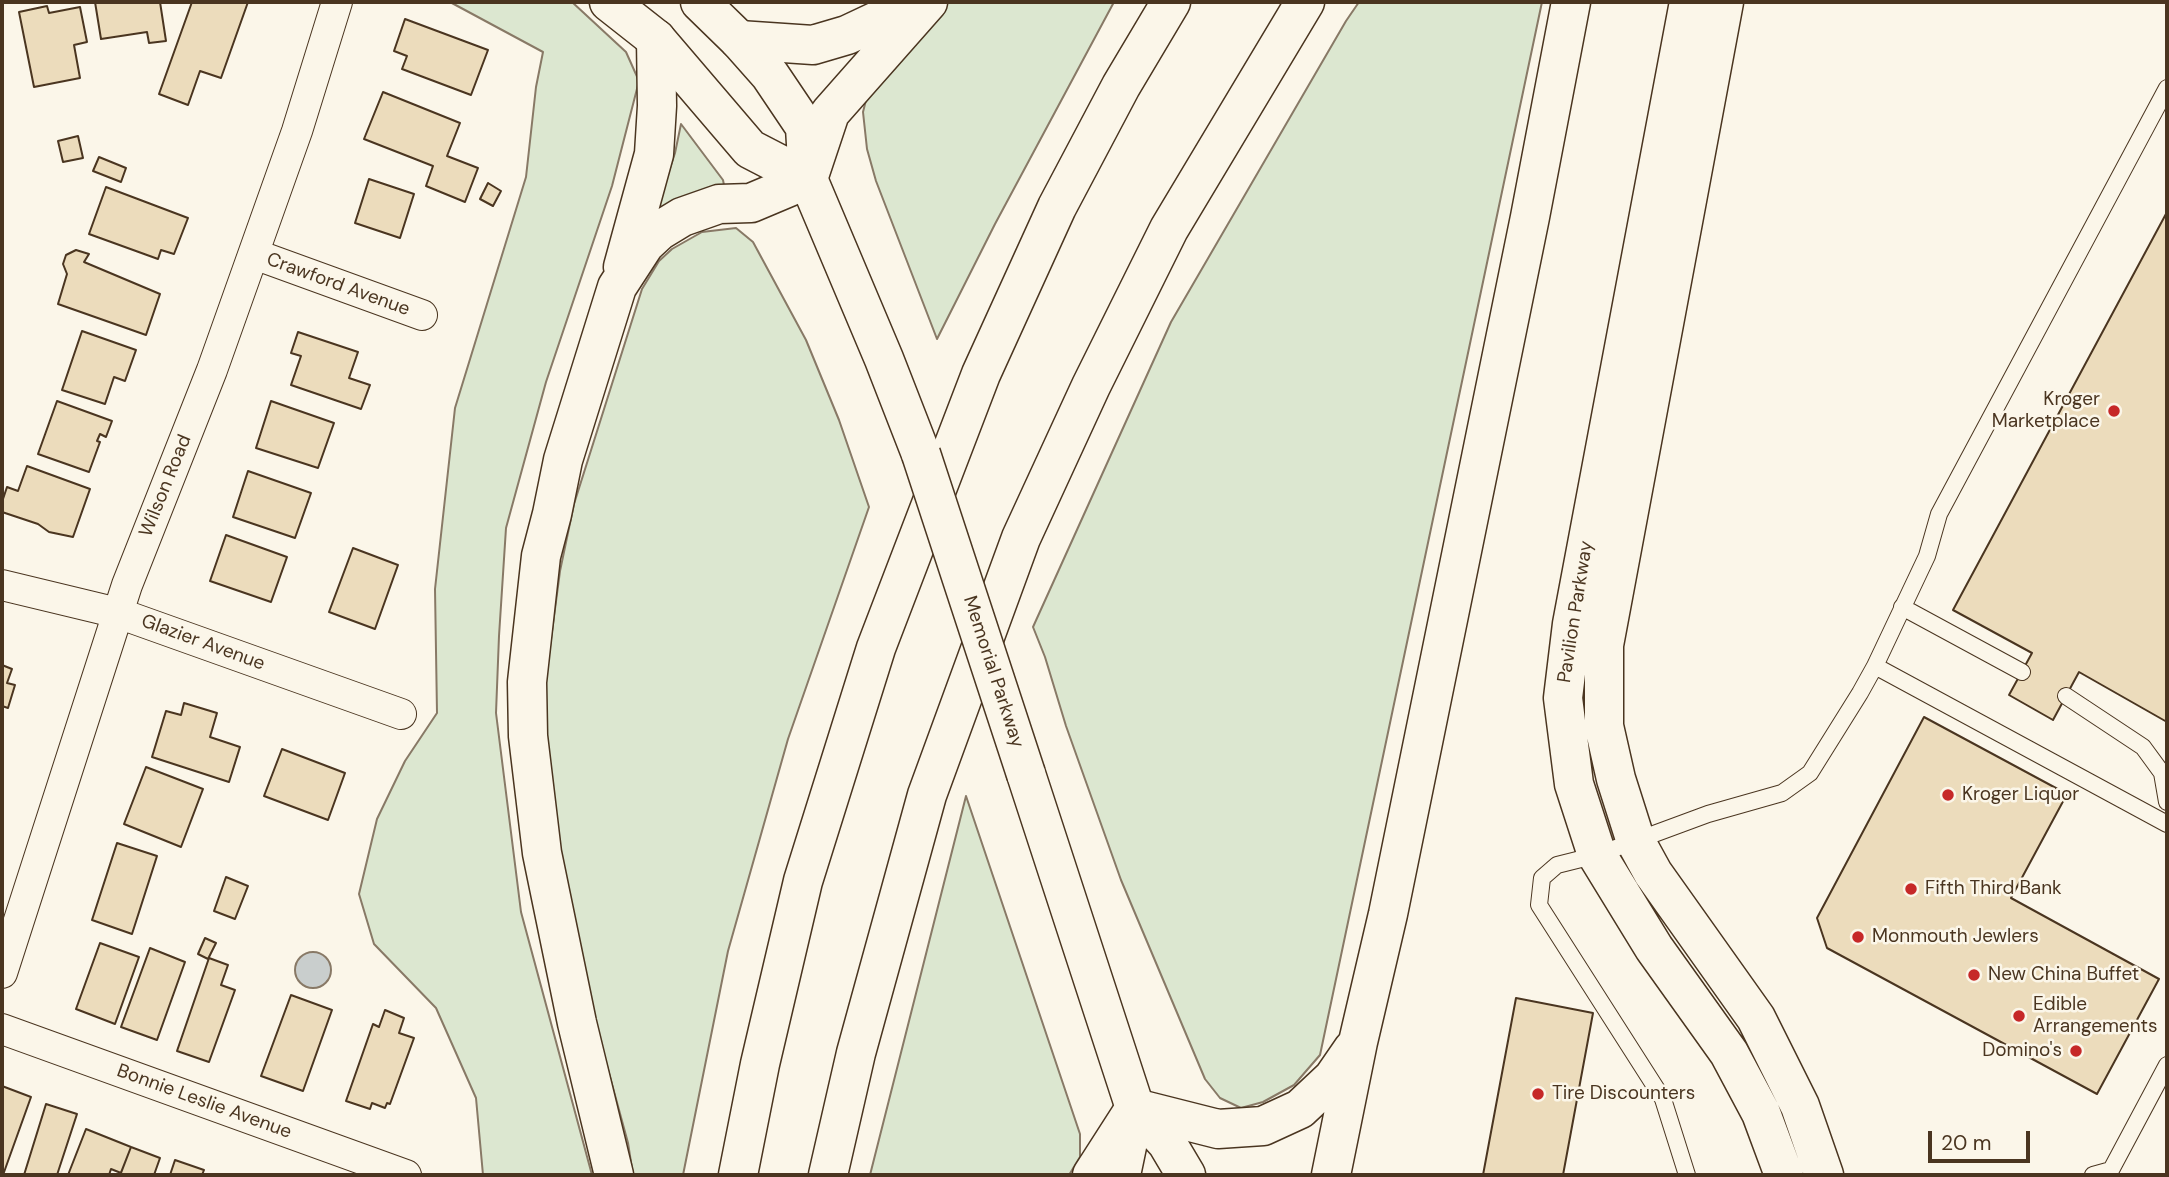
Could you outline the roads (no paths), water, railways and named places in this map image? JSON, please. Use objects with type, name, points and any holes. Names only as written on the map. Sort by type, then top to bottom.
[{"type":"main road","points":[[609,2],[656,39],[750,149],[808,179]]},
{"type":"main road","name":"Memorial Parkway","points":[[699,2],[739,40],[770,75],[805,127],[808,179],[921,454],[1135,1108],[1121,1175]]},
{"type":"main road","points":[[739,40],[813,45],[847,36],[917,2]]},
{"type":"main road","points":[[617,287],[646,244],[682,217],[719,204],[751,203],[808,179],[830,113],[928,2]]},
{"type":"main road","points":[[738,1175],[760,1064],[803,881],[876,648],[981,374],[1040,243],[1121,86],[1171,2]]},
{"type":"main road","points":[[828,1175],[856,1053],[927,795],[1021,538],[1091,386],[1169,229],[1305,2]]},
{"type":"main road","points":[[1331,1175],[1388,914],[1571,2]]},
{"type":"main road","name":"Pavilion Parkway","points":[[1689,2],[1572,624],[1563,698],[1574,784],[1597,855],[1654,948],[1729,1053],[1761,1113],[1784,1175]]},
{"type":"main road","name":"Pavilion Parkway","points":[[1724,2],[1604,645],[1604,726],[1616,779],[1636,842],[1653,873],[1756,1018],[1800,1106],[1824,1175]]},
{"type":"main road","points":[[614,1175],[577,1023],[542,853],[528,736],[527,682],[541,556],[563,460],[617,287],[654,155],[657,106],[656,39]]},
{"type":"main road","points":[[1135,1108],[1218,1129],[1263,1126],[1300,1109],[1334,1078],[1358,1042]]},
{"type":"main road","points":[[1092,1175],[1135,1108]]},
{"type":"main road","points":[[1135,1108],[1167,1143],[1186,1175]]},
{"type":"street","name":"Wilson Road","points":[[2,973],[127,584],[212,370],[254,254],[337,2]]},
{"type":"street","name":"Crawford Avenue","points":[[254,254],[422,315]]},
{"type":"street","name":"Glazier Avenue","points":[[2,585],[118,613],[401,714]]},
{"type":"street","name":"Bonnie Leslie Avenue","points":[[2,1029],[406,1175]]},
{"type":"lane","points":[[1687,1175],[1663,1098],[1539,905],[1542,878],[1557,865],[1636,842],[1708,814],[1783,793],[1810,773],[1875,666],[1927,556],[1939,514],[2167,88]]},
{"type":"lane","points":[[1902,607],[2022,672]]},
{"type":"lane","points":[[1875,666],[2167,824]]},
{"type":"lane","points":[[2066,696],[2143,747],[2162,773],[2167,802]]},
{"type":"lane","points":[[2094,1175],[2111,1170],[2167,1065]]},
{"type":"place","name":"Kroger Marketplace","points":[[2114,411]]},
{"type":"place","name":"Kroger Liquor","points":[[1948,795]]},
{"type":"place","name":"Fifth Third Bank","points":[[1911,889]]},
{"type":"place","name":"Monmouth Jewlers","points":[[1858,937]]},
{"type":"place","name":"New China Buffet","points":[[1974,975]]},
{"type":"place","name":"Edible Arrangements","points":[[2019,1016]]},
{"type":"place","name":"Domino's","points":[[2076,1051]]},
{"type":"place","name":"Tire Discounters","points":[[1538,1094]]}]
